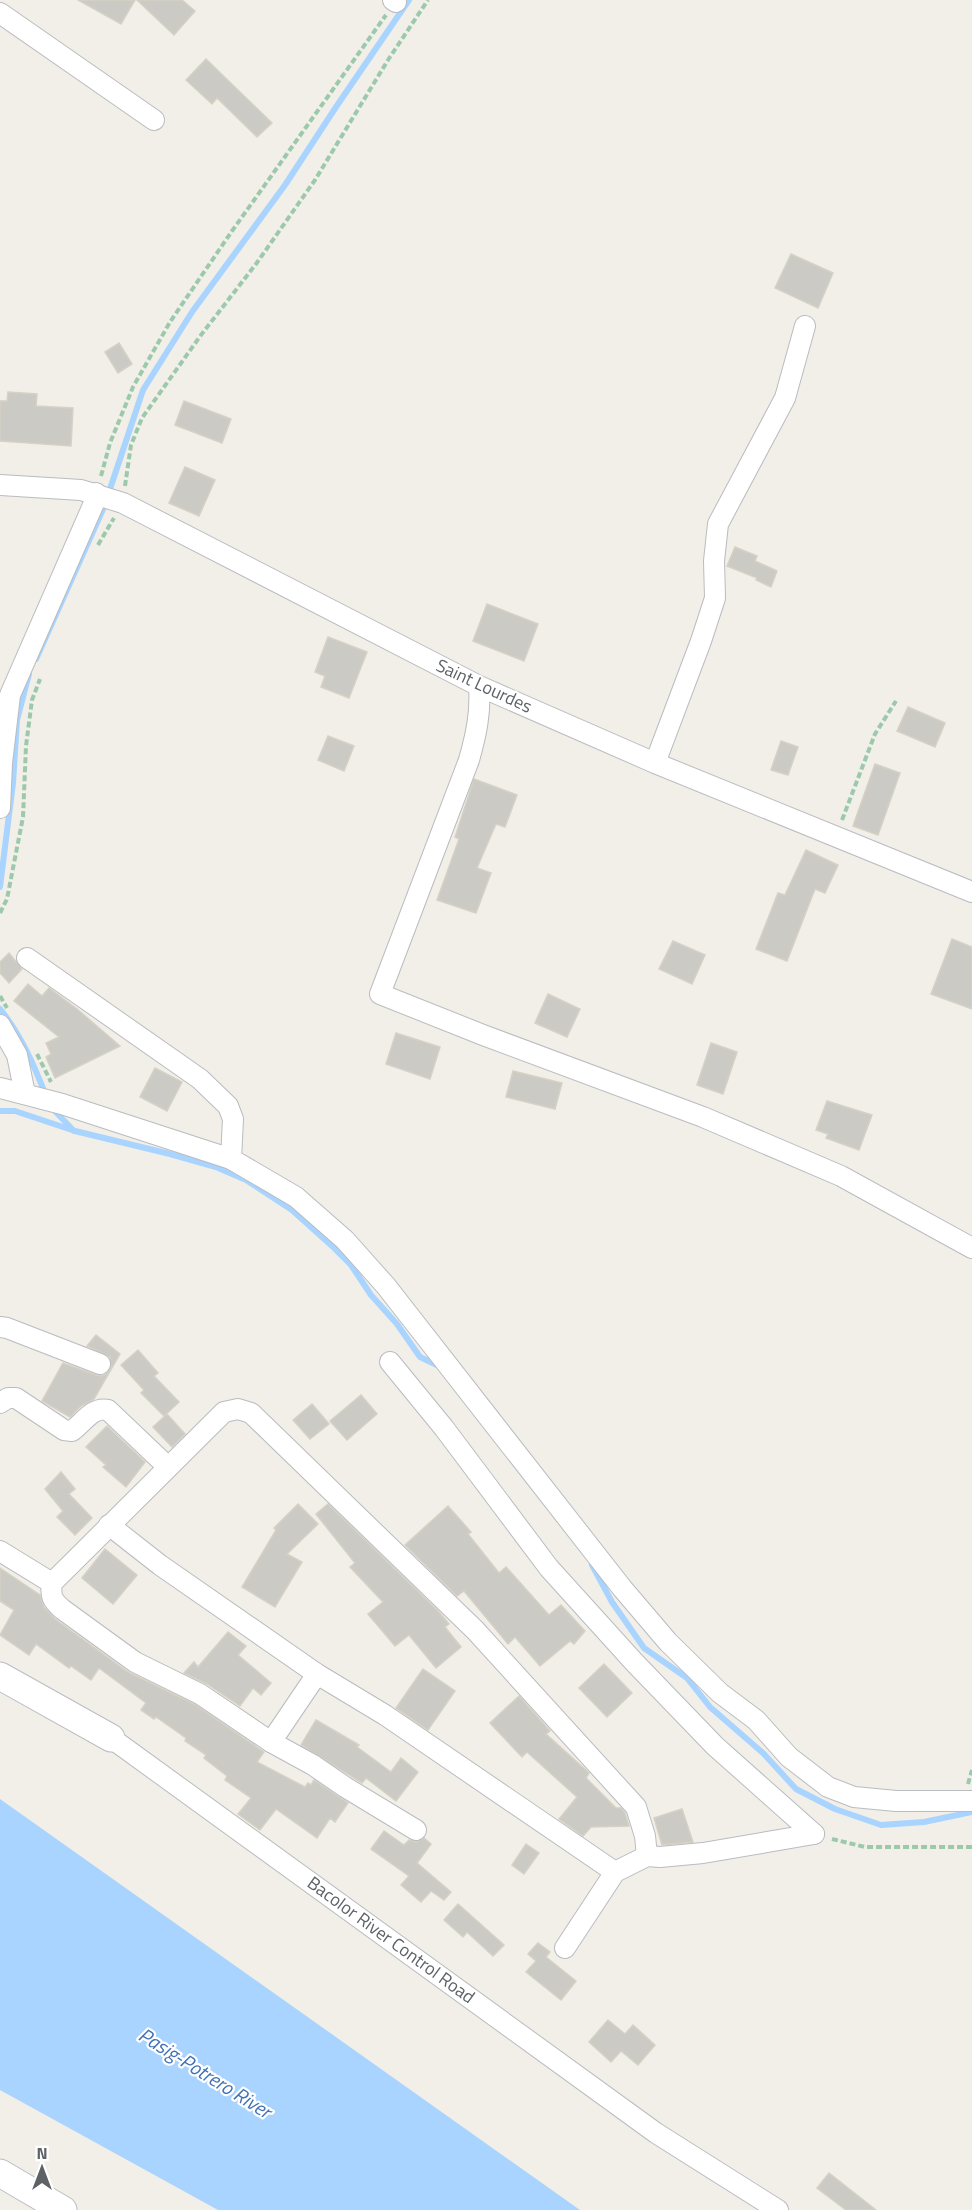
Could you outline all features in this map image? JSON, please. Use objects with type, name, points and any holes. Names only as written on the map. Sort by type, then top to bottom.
[{"type":"street","points":[[0,13],[154,120]]},
{"type":"street","points":[[655,763],[715,598],[714,561],[718,524],[785,398],[805,326]]},
{"type":"street","name":"Saint Lourdes","points":[[0,484],[81,490],[109,498],[479,686],[655,763],[835,835],[970,884]]},
{"type":"street","points":[[0,808],[2,763],[10,695],[94,503],[109,498]]},
{"type":"street","points":[[479,686],[477,731],[468,760],[380,994],[713,1121],[841,1176],[972,1248]]},
{"type":"street","points":[[27,958],[200,1078],[228,1106],[233,1119],[231,1159]]},
{"type":"street","points":[[0,1025],[17,1055],[31,1096]]},
{"type":"street","points":[[0,1088],[62,1104],[231,1159],[296,1197],[345,1240],[386,1286],[622,1588],[668,1642],[720,1693],[756,1720],[789,1756],[828,1787],[854,1797],[896,1801],[972,1801]]},
{"type":"street","points":[[0,1327],[100,1364]]},
{"type":"street","points":[[390,1362],[444,1428],[549,1568],[634,1662],[715,1746],[791,1816],[814,1834]]},
{"type":"street","points":[[0,1403],[8,1398],[16,1398],[64,1430],[72,1431],[101,1408],[108,1410],[168,1467]]},
{"type":"street","points":[[416,1830],[313,1765],[271,1742],[200,1694],[135,1662],[53,1601],[50,1593],[52,1582],[225,1412],[238,1409],[251,1413],[475,1630],[596,1760],[636,1807],[645,1836],[647,1856]]},
{"type":"street","points":[[109,1525],[160,1564],[317,1674],[385,1714],[615,1872]]},
{"type":"street","points":[[0,1551],[52,1582]]},
{"type":"street","points":[[271,1742],[317,1674]]},
{"type":"street","name":"Bacolor River Control Road","points":[[0,1676],[111,1738],[656,2133],[778,2210]]},
{"type":"street","points":[[565,1948],[615,1872],[647,1856],[703,1853],[814,1834]]},
{"type":"street","points":[[0,2174],[63,2210]]},
{"type":"path","points":[[93,554],[109,498],[142,418],[309,189],[388,60],[428,0]]},
{"type":"path","points":[[109,498],[110,443],[133,387],[170,322],[394,1]]},
{"type":"path","points":[[0,913],[7,898],[23,817],[26,746],[32,700],[44,668]]},
{"type":"path","points":[[835,835],[875,734],[896,701]]},
{"type":"path","points":[[814,1834],[865,1847],[972,1847]]},
{"type":"water","name":"Pasig-Potrero River","points":[[0,1799],[580,2210],[218,2210],[0,2090]]},
{"type":"building","points":[[78,0],[135,0],[121,24]]},
{"type":"building","points":[[137,0],[182,0],[195,11],[174,35]]},
{"type":"building","points":[[206,59],[272,123],[257,137],[217,98],[212,104],[186,80]]},
{"type":"building","points":[[791,254],[833,273],[818,308],[775,288]]},
{"type":"building","points":[[119,343],[132,364],[118,373],[105,352]]},
{"type":"building","points":[[8,392],[37,394],[36,406],[73,408],[71,446],[0,441],[0,401],[7,401]]},
{"type":"building","points":[[184,401],[231,419],[222,443],[175,425]]},
{"type":"building","points":[[185,467],[215,480],[199,516],[169,503]]},
{"type":"building","points":[[735,547],[757,556],[755,561],[777,571],[771,587],[756,580],[757,578],[727,566]]},
{"type":"building","points":[[487,604],[538,624],[524,661],[473,641]]},
{"type":"building","points":[[328,637],[367,652],[349,698],[321,687],[325,676],[315,672]]},
{"type":"building","points":[[908,707],[945,723],[935,747],[897,731]]},
{"type":"building","points":[[328,736],[354,746],[344,771],[318,760]]},
{"type":"building","points":[[781,741],[798,747],[788,775],[771,770]]},
{"type":"building","points":[[875,764],[900,773],[878,835],[853,826]]},
{"type":"building","points":[[474,779],[517,795],[505,827],[496,824],[477,868],[491,873],[476,913],[437,900],[459,839],[455,837]]},
{"type":"building","points":[[806,850],[838,865],[825,893],[815,889],[787,961],[756,949],[778,893],[785,895]]},
{"type":"building","points":[[952,939],[972,947],[972,1009],[931,994]]},
{"type":"building","points":[[673,941],[705,955],[692,984],[659,969]]},
{"type":"building","points":[[9,953],[22,969],[9,983],[0,973],[0,962]]},
{"type":"building","points":[[28,984],[42,996],[49,988],[120,1046],[55,1078],[46,1057],[51,1054],[46,1043],[59,1037],[14,1001]]},
{"type":"building","points":[[548,994],[580,1009],[567,1037],[535,1023]]},
{"type":"building","points":[[396,1033],[440,1047],[430,1079],[386,1064]]},
{"type":"building","points":[[711,1043],[737,1052],[723,1094],[697,1085]]},
{"type":"building","points":[[155,1068],[182,1082],[167,1111],[140,1097]]},
{"type":"building","points":[[513,1071],[562,1083],[555,1109],[506,1097]]},
{"type":"building","points":[[827,1101],[872,1115],[859,1150],[826,1138],[828,1134],[816,1130]]},
{"type":"building","points":[[96,1335],[120,1354],[94,1399],[81,1406],[70,1417],[42,1401],[63,1363],[96,1375],[102,1376],[108,1373],[111,1368],[110,1357],[87,1346]]},
{"type":"building","points":[[138,1350],[158,1373],[154,1376],[179,1402],[164,1416],[141,1393],[144,1390],[121,1365]]},
{"type":"building","points":[[361,1395],[377,1414],[347,1440],[330,1421]]},
{"type":"building","points":[[312,1404],[329,1424],[310,1439],[293,1420]]},
{"type":"building","points":[[167,1414],[185,1434],[172,1447],[153,1427]]},
{"type":"building","points":[[107,1426],[145,1462],[126,1487],[103,1467],[106,1465],[86,1447]]},
{"type":"building","points":[[61,1472],[75,1489],[69,1494],[92,1518],[75,1535],[57,1517],[63,1511],[45,1489]]},
{"type":"building","points":[[298,1504],[318,1524],[287,1554],[302,1562],[275,1607],[242,1587],[276,1530],[274,1528]]},
{"type":"building","points":[[328,1504],[449,1624],[445,1627],[461,1647],[436,1668],[409,1635],[395,1646],[368,1614],[383,1602],[350,1567],[355,1563],[316,1514]]},
{"type":"building","points":[[448,1506],[471,1532],[468,1534],[499,1573],[506,1567],[549,1615],[561,1605],[585,1631],[574,1644],[570,1641],[540,1666],[515,1637],[508,1644],[464,1591],[457,1596],[405,1545]]},
{"type":"building","points":[[105,1549],[137,1575],[113,1604],[82,1578]]},
{"type":"building","points":[[0,1568],[40,1595],[44,1607],[55,1619],[128,1672],[194,1704],[264,1752],[257,1762],[305,1787],[308,1783],[311,1785],[314,1780],[348,1803],[335,1822],[330,1818],[317,1838],[276,1809],[260,1830],[238,1814],[251,1798],[225,1780],[227,1776],[204,1758],[206,1755],[185,1741],[186,1738],[156,1717],[154,1719],[141,1710],[146,1703],[99,1668],[91,1680],[71,1666],[69,1668],[36,1644],[29,1655],[0,1635],[14,1610],[0,1601]]},
{"type":"building","points":[[228,1632],[246,1646],[238,1655],[271,1683],[261,1695],[253,1688],[240,1706],[207,1684],[184,1673],[194,1662],[198,1667]]},
{"type":"building","points":[[604,1664],[632,1693],[607,1717],[579,1688]]},
{"type":"building","points":[[423,1669],[455,1691],[428,1730],[396,1708]]},
{"type":"building","points":[[519,1696],[550,1731],[546,1734],[589,1773],[586,1778],[616,1808],[621,1808],[629,1826],[591,1827],[583,1836],[559,1819],[577,1797],[527,1752],[522,1757],[490,1723]]},
{"type":"building","points":[[316,1720],[359,1745],[357,1747],[391,1772],[401,1758],[418,1772],[396,1801],[366,1778],[362,1783],[301,1745]]},
{"type":"building","points":[[682,1809],[693,1842],[662,1845],[654,1818]]},
{"type":"building","points":[[384,1831],[404,1845],[409,1840],[416,1842],[424,1838],[431,1844],[417,1863],[451,1892],[444,1900],[431,1891],[421,1902],[401,1885],[409,1876],[371,1849]]},
{"type":"building","points":[[526,1844],[539,1853],[524,1874],[512,1865]]},
{"type":"building","points":[[458,1904],[504,1945],[493,1956],[467,1932],[463,1937],[444,1920]]},
{"type":"building","points":[[538,1943],[550,1952],[546,1957],[576,1981],[561,2000],[526,1972],[536,1961],[528,1954]]},
{"type":"building","points":[[608,2020],[625,2034],[633,2025],[655,2045],[638,2065],[621,2051],[611,2062],[589,2042]]},
{"type":"building","points":[[829,2173],[876,2210],[846,2210],[817,2188]]},
{"type":"waterway","points":[[36,659],[104,507],[143,390],[192,312],[285,185],[409,0]]},
{"type":"waterway","points":[[0,887],[13,783],[17,720],[29,674]]},
{"type":"waterway","points":[[0,1009],[26,1051],[46,1096]]},
{"type":"waterway","points":[[52,1108],[74,1131]]},
{"type":"waterway","points":[[0,1111],[15,1111],[75,1131],[170,1154],[216,1167],[246,1180],[292,1210],[332,1246],[351,1265],[371,1295],[397,1324],[420,1357],[441,1367]]},
{"type":"waterway","points":[[592,1565],[612,1602],[644,1648],[687,1678],[710,1707],[763,1753],[796,1789],[835,1809],[881,1825],[924,1822],[972,1812]]}]
